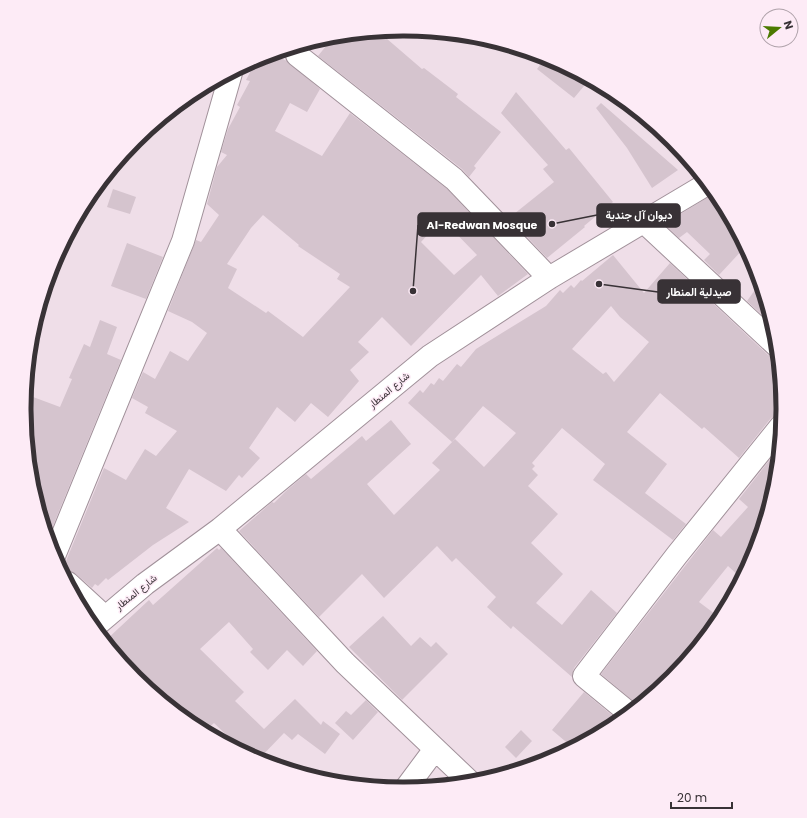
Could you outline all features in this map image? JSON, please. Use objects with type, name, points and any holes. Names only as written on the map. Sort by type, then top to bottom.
[{"type":"street","points":[[297,55],[454,179],[549,278]]},
{"type":"street","points":[[57,548],[183,241],[229,80]]},
{"type":"street","name":"شارع المنطار","points":[[99,622],[144,584],[220,529],[430,356],[549,278],[702,187]]},
{"type":"street","points":[[644,222],[770,339]]},
{"type":"street","points":[[624,709],[584,676],[775,434]]},
{"type":"street","points":[[220,529],[345,663],[464,776]]},
{"type":"street","points":[[411,782],[435,749]]},
{"type":"building","points":[[385,37],[422,69],[424,68],[458,94],[456,97],[501,132],[474,166],[476,168],[469,177],[462,169],[318,56],[327,45]]},
{"type":"building","points":[[280,58],[287,61],[320,89],[307,112],[290,103],[275,131],[322,156],[350,113],[446,188],[528,274],[498,296],[481,275],[411,346],[382,317],[358,342],[369,352],[350,370],[359,381],[328,417],[311,403],[295,422],[277,407],[249,448],[260,458],[242,478],[239,475],[226,491],[189,469],[166,508],[189,522],[153,545],[108,580],[106,578],[98,586],[95,584],[92,588],[76,574],[67,569],[64,563],[104,468],[126,480],[145,449],[156,456],[177,431],[145,413],[148,407],[132,398],[143,372],[155,379],[170,351],[188,361],[207,333],[192,322],[168,311],[196,240],[201,242],[219,215],[207,204],[217,167],[227,155],[221,152],[228,129],[240,107],[237,105],[250,81],[246,80],[252,69]],"holes":[[[263,215],[299,245],[298,246],[340,274],[337,279],[350,287],[303,337],[268,311],[266,313],[228,288],[237,269],[227,264],[251,228]],[[442,219],[477,255],[454,275],[421,242]]]},
{"type":"building","points":[[541,63],[586,84],[574,98],[537,69]]},
{"type":"building","points":[[516,92],[566,150],[569,148],[613,202],[547,258],[509,218],[554,182],[543,169],[548,165],[501,113]]},
{"type":"building","points":[[601,103],[678,170],[652,188],[627,148],[596,108]]},
{"type":"building","points":[[113,189],[136,197],[130,214],[107,207]]},
{"type":"building","points":[[709,197],[741,251],[719,275],[704,260],[710,254],[687,232],[679,238],[664,224]]},
{"type":"building","points":[[127,243],[163,257],[146,299],[111,286]]},
{"type":"building","points":[[613,255],[644,293],[670,263],[768,355],[773,357],[776,415],[771,418],[739,458],[704,427],[702,429],[660,393],[627,432],[667,464],[645,493],[686,524],[673,540],[593,480],[605,464],[562,428],[532,463],[535,466],[532,469],[538,475],[528,486],[558,514],[531,543],[563,574],[536,603],[562,625],[591,590],[617,613],[574,668],[572,677],[513,626],[511,629],[487,607],[496,597],[456,558],[452,562],[437,546],[384,598],[362,574],[319,617],[239,531],[272,502],[274,503],[306,474],[311,479],[362,436],[366,441],[391,420],[411,444],[367,484],[394,515],[440,470],[432,463],[455,439],[484,467],[516,433],[483,406],[452,442],[408,403],[420,390],[423,393],[431,383],[434,385],[439,378],[443,381],[457,364],[461,367],[476,349],[546,306],[560,290],[563,293],[571,285],[574,288],[581,280],[582,281]],"holes":[[[611,306],[620,317],[649,342],[614,382],[606,372],[603,374],[572,349]]]},
{"type":"building","points":[[756,289],[764,317],[747,301]]},
{"type":"building","points":[[100,320],[117,327],[107,354],[121,360],[51,530],[38,482],[34,458],[32,396],[60,407],[72,379],[69,378],[84,344],[90,347]]},
{"type":"building","points":[[773,455],[769,482],[756,529],[738,574],[728,566],[699,602],[714,614],[713,616],[684,655],[634,702],[601,674],[713,530],[721,537],[748,507],[739,499]]},
{"type":"building","points":[[217,548],[219,550],[221,548],[317,651],[303,666],[287,650],[268,670],[250,652],[253,649],[229,622],[200,649],[244,692],[235,701],[264,729],[295,699],[321,725],[323,721],[340,734],[325,754],[298,734],[292,740],[284,733],[264,754],[230,739],[214,723],[209,727],[181,708],[158,689],[123,655],[109,637],[149,600],[153,605]]},
{"type":"building","points":[[383,616],[411,646],[420,637],[431,647],[436,642],[448,654],[402,700],[349,647]]},
{"type":"building","points":[[584,692],[614,717],[590,732],[568,743],[552,730]]},
{"type":"building","points":[[366,700],[378,712],[353,740],[335,723],[346,711],[351,715]]},
{"type":"building","points":[[521,730],[532,741],[516,758],[505,747]]},
{"type":"place","name":"ديوان آل جندية","points":[[552,224]]},
{"type":"place","name":"صيدلية المنطار","points":[[599,284]]},
{"type":"place","name":"Al-Redwan Mosque","points":[[413,291]]}]
